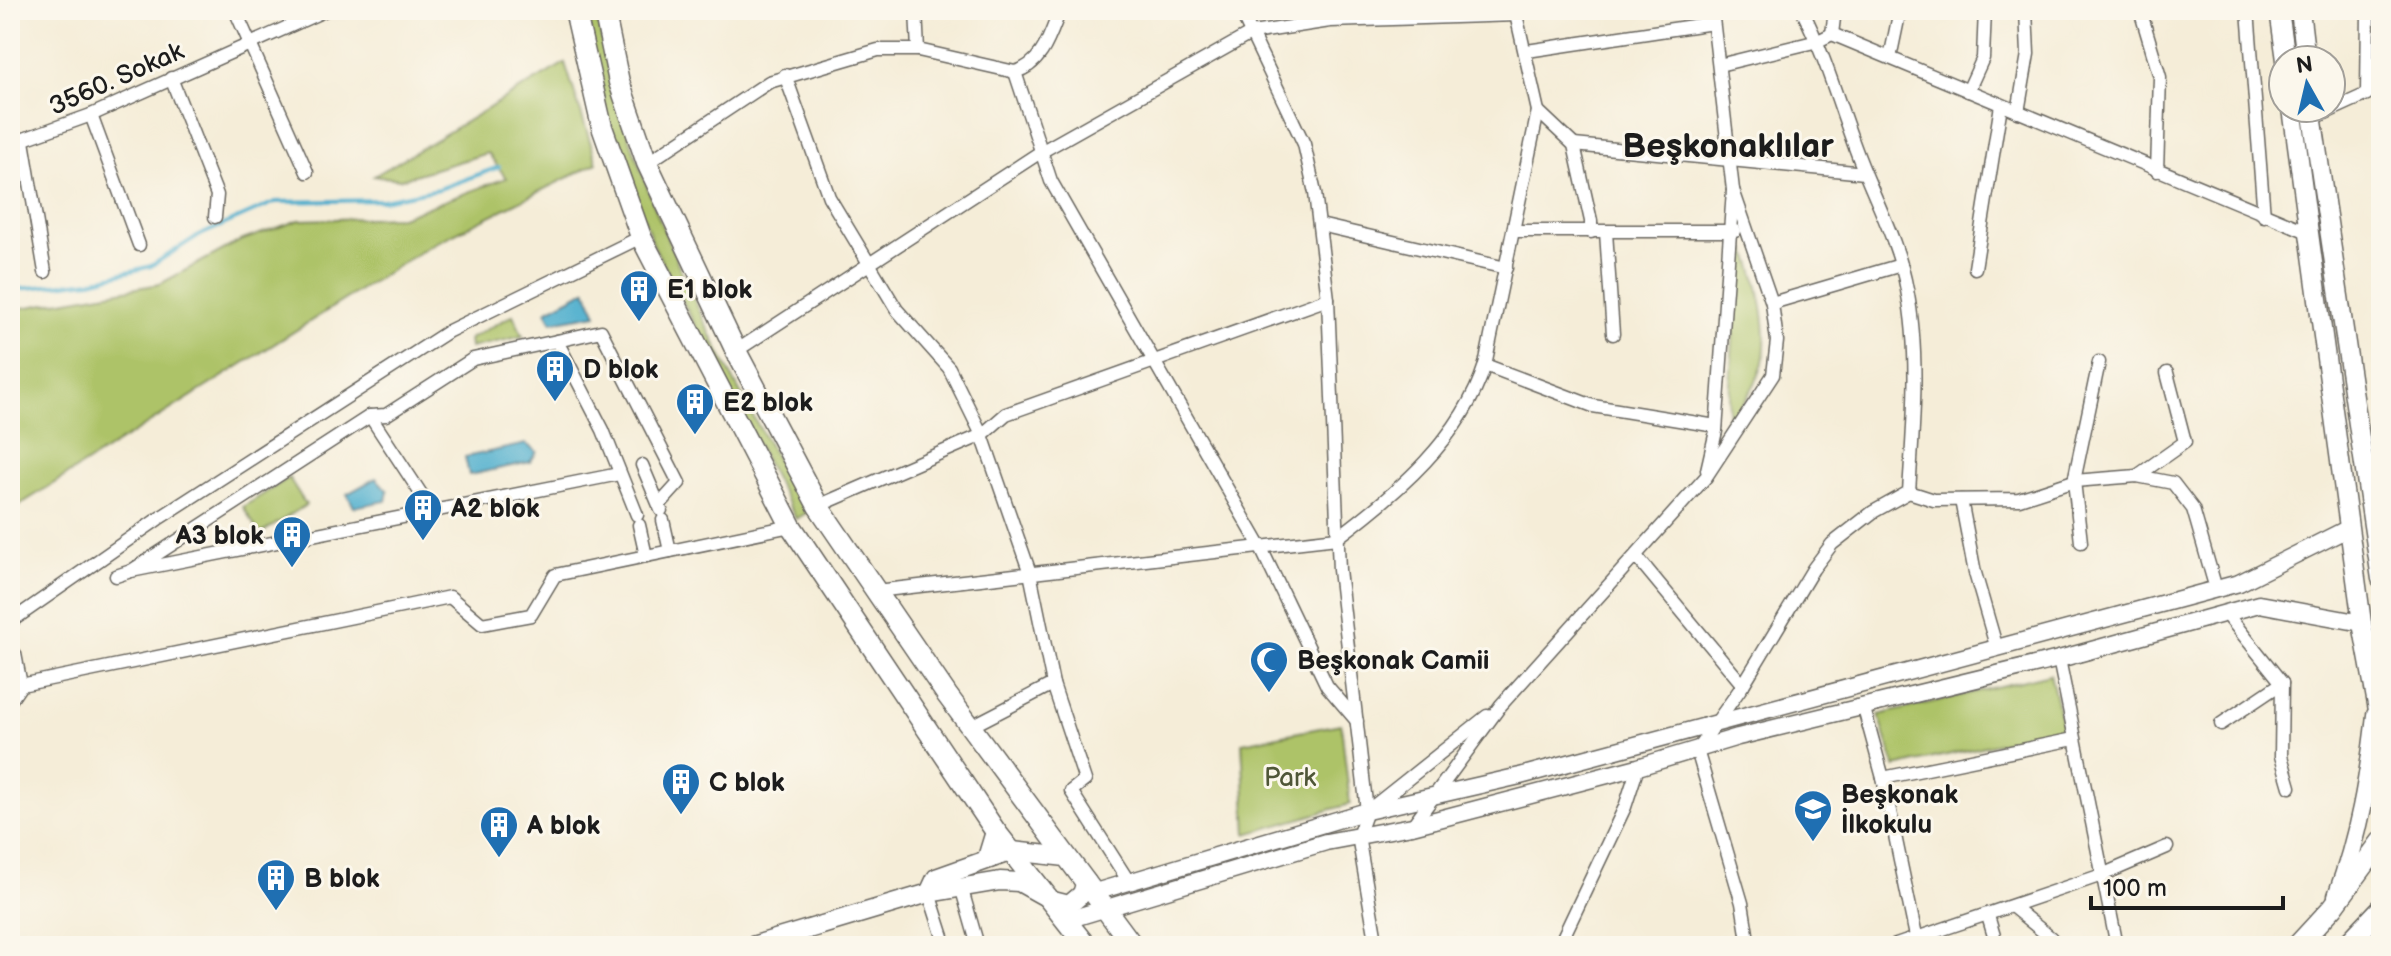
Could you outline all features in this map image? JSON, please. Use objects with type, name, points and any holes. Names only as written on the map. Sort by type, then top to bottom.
[{"type":"main road","points":[[575,10],[602,127],[641,237],[791,526],[996,832],[1086,946]]},
{"type":"main road","points":[[604,10],[619,82],[647,163],[736,351],[818,506],[970,727],[1133,946]]},
{"type":"main road","points":[[2279,10],[2284,44]]},
{"type":"main road","points":[[2300,10],[2304,44]]},
{"type":"main road","points":[[2294,124],[2362,623],[2381,726]]},
{"type":"main road","points":[[2313,124],[2381,579]]},
{"type":"main road","points":[[2333,907],[2356,845],[2370,775],[2377,704]]},
{"type":"main road","points":[[988,858],[996,832]]},
{"type":"main road","points":[[2297,946],[2333,907],[2381,842]]},
{"type":"main road","points":[[929,893],[936,878],[1012,851],[1066,857]]},
{"type":"main road","points":[[752,946],[929,893],[962,890],[1000,881],[1019,882],[1053,901],[1069,905],[1095,893]]},
{"type":"main road","points":[[2346,946],[2381,909]]},
{"type":"street","points":[[235,10],[307,172]]},
{"type":"street","name":"3560. Sokak","points":[[16,143],[91,115],[326,10]]},
{"type":"street","points":[[916,10],[918,50]]},
{"type":"street","points":[[647,163],[769,82],[878,50],[918,50],[1015,72],[1035,62],[1060,10]]},
{"type":"street","points":[[1240,10],[1304,144],[1320,225],[1328,299],[1337,538],[1367,811],[1358,836],[1377,946]]},
{"type":"street","points":[[1802,10],[1818,41],[1901,265],[1908,292],[1913,413],[1909,492]]},
{"type":"street","points":[[1832,34],[1835,10]]},
{"type":"street","points":[[1890,58],[1900,10]]},
{"type":"street","points":[[1968,91],[1983,58],[1985,10]]},
{"type":"street","points":[[2018,112],[2028,54],[2026,10]]},
{"type":"street","points":[[2140,10],[2160,77],[2157,171]]},
{"type":"street","points":[[2248,10],[2264,216]]},
{"type":"street","points":[[2347,101],[2367,94],[2368,10]]},
{"type":"street","points":[[736,351],[1039,153],[1252,33],[1330,21],[1516,12],[1538,111],[1485,365],[1475,398],[1445,438],[1379,507],[1337,538],[876,591]]},
{"type":"street","points":[[1527,51],[1712,16],[1733,190],[1716,426],[1706,477]]},
{"type":"street","points":[[1719,65],[1818,41],[1832,34],[2308,232]]},
{"type":"street","points":[[1015,72],[1039,153],[1051,181],[1157,360],[1260,546],[1327,686],[1357,721]]},
{"type":"street","points":[[785,75],[829,197],[868,267],[897,310],[949,368],[982,435],[1030,573],[1053,684],[1085,780],[1071,791],[1129,882]]},
{"type":"street","points":[[171,78],[217,195],[215,217]]},
{"type":"street","points":[[1975,268],[2001,105]]},
{"type":"street","points":[[1538,111],[1574,145],[1591,232]]},
{"type":"street","points":[[91,115],[139,245]]},
{"type":"street","points":[[16,143],[45,272]]},
{"type":"street","points":[[1574,145],[1865,173]]},
{"type":"street","points":[[1412,826],[1501,705],[1706,477],[1773,375],[1777,341],[1772,303],[1733,190]]},
{"type":"street","points":[[1320,225],[1506,268]]},
{"type":"street","points":[[1514,231],[1748,230]]},
{"type":"street","points":[[1606,232],[1613,334]]},
{"type":"street","points":[[10,622],[170,511],[449,331],[641,237]]},
{"type":"street","points":[[1772,303],[1901,265]]},
{"type":"street","points":[[818,506],[982,435],[1006,414],[1328,299]]},
{"type":"street","points":[[131,571],[370,416],[386,415],[473,359],[601,331],[679,483],[661,511]]},
{"type":"street","points":[[557,341],[603,430],[638,520],[646,556]]},
{"type":"street","points":[[2081,542],[2074,481],[2099,362]]},
{"type":"street","points":[[1485,365],[1593,406],[1716,426]]},
{"type":"street","points":[[2137,476],[2185,442],[2167,373]]},
{"type":"street","points":[[370,416],[433,512]]},
{"type":"street","points":[[642,465],[661,511],[670,551]]},
{"type":"street","points":[[116,576],[619,474]]},
{"type":"street","points":[[1697,750],[1743,685],[1813,569],[1832,544],[1873,512],[1909,492],[1934,500],[2019,499],[2074,481],[2137,476],[2173,483],[2193,509],[2216,589]]},
{"type":"street","points":[[1961,500],[1975,573],[1997,649]]},
{"type":"street","points":[[10,701],[21,685],[450,597],[482,624],[531,615],[555,575],[791,526]]},
{"type":"street","points":[[1067,920],[1095,893],[1367,811],[1717,724],[2239,583],[2349,528]]},
{"type":"street","points":[[1636,556],[1743,685]]},
{"type":"street","points":[[1095,893],[1412,826],[1863,705],[2059,659],[2259,604],[2362,623]]},
{"type":"street","points":[[2225,612],[2282,683],[2281,756],[2290,787]]},
{"type":"street","points":[[10,653],[15,654],[21,685]]},
{"type":"street","points":[[2059,659],[2117,946]]},
{"type":"street","points":[[2221,724],[2282,683]]},
{"type":"street","points":[[970,727],[1053,684]]},
{"type":"street","points":[[1367,811],[1501,705]]},
{"type":"street","points":[[1863,705],[1883,778],[1918,943]]},
{"type":"street","points":[[1883,778],[2074,739]]},
{"type":"street","points":[[1697,750],[1742,903],[1749,946]]},
{"type":"street","points":[[1559,946],[1625,807],[1638,767]]},
{"type":"street","points":[[1893,946],[1918,943],[2102,875],[2167,847]]},
{"type":"street","points":[[962,890],[978,946]]},
{"type":"street","points":[[929,893],[946,946]]},
{"type":"street","points":[[2013,907],[2051,938],[2053,946]]},
{"type":"street","points":[[1988,916],[1997,946]]},
{"type":"green space","points":[[583,10],[595,10],[631,142],[680,270],[740,393],[808,512],[796,519],[654,246],[609,123]]},
{"type":"green space","points":[[565,63],[597,163],[431,245],[10,511],[10,310],[160,284],[240,241],[299,220],[401,217],[506,178],[488,153],[401,179],[374,176]]},
{"type":"green space","points":[[1740,236],[1752,265],[1761,301],[1764,355],[1754,384],[1727,428]]},
{"type":"green space","points":[[513,315],[523,336],[470,348],[469,339]]},
{"type":"green space","points":[[289,478],[306,505],[260,534],[243,507]]},
{"type":"green space","points":[[2050,674],[2063,728],[1895,767],[1879,715]]},
{"type":"green space","name":"Park","points":[[1341,724],[1350,804],[1247,834],[1242,743]]},
{"type":"water","points":[[586,290],[597,314],[552,322],[546,311]]},
{"type":"water","points":[[526,444],[537,452],[530,462],[469,475],[465,457]]},
{"type":"water","points":[[376,478],[388,491],[386,501],[354,507],[347,494]]},
{"type":"waterway","points":[[10,290],[91,281],[151,266],[196,237],[275,202],[383,200],[439,189],[499,167]]},
{"type":"place","name":"E1 blok","points":[[639,323]]},
{"type":"place","name":"D blok","points":[[555,403]]},
{"type":"place","name":"E2 blok","points":[[695,436]]},
{"type":"place","name":"A2 blok","points":[[423,542]]},
{"type":"place","name":"A3 blok","points":[[292,569]]},
{"type":"place","name":"Beşkonak Camii","points":[[1269,694]]},
{"type":"place","name":"C blok","points":[[681,816]]},
{"type":"place","name":"Beşkonak İlkokulu","points":[[1813,843]]},
{"type":"place","name":"A blok","points":[[499,859]]},
{"type":"place","name":"B blok","points":[[276,912]]},
{"type":"district","name":"Beşkonaklılar","points":[[1728,145]]}]
